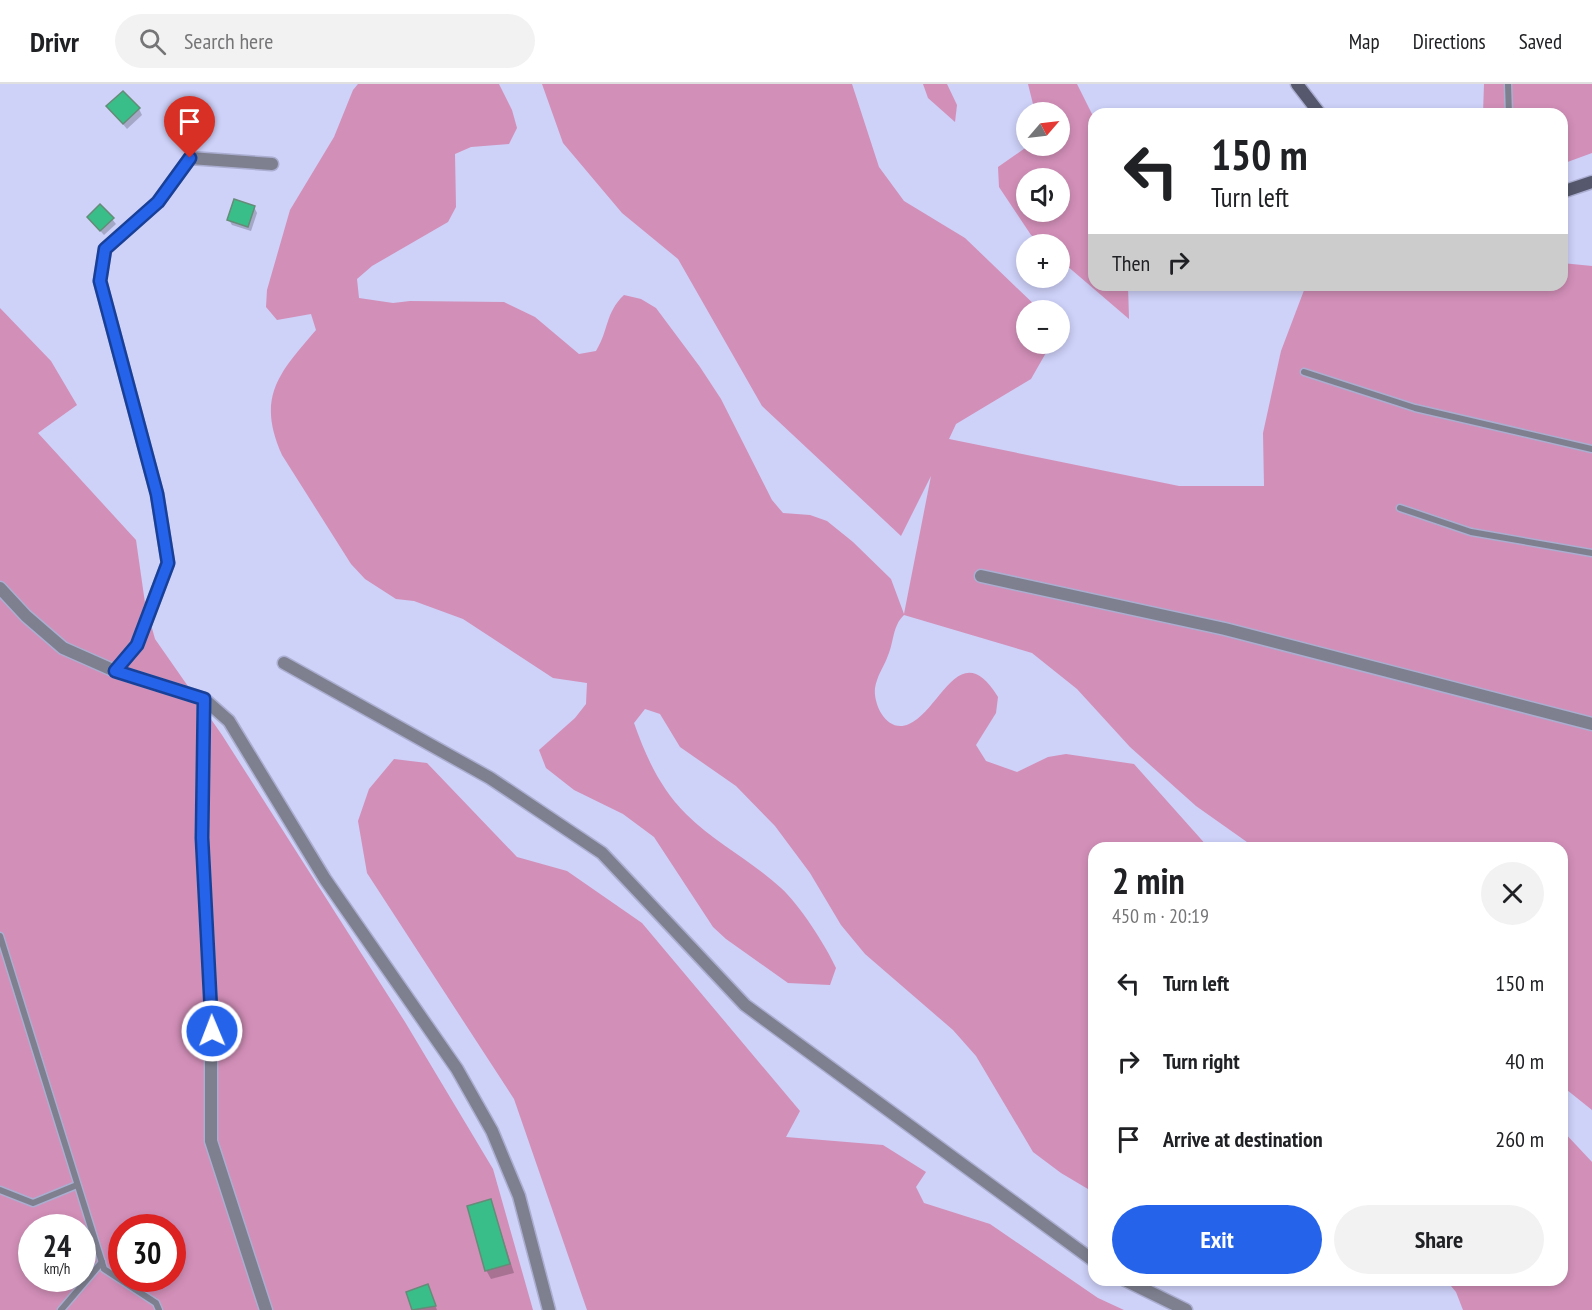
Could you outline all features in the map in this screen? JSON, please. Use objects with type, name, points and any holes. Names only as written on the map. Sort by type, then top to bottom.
[{"type":"main road","points":[[1297,84],[1315,108]]},
{"type":"main road","points":[[1568,190],[1591,184]]},
{"type":"street","points":[[115,671],[137,645],[168,563],[157,494],[100,281],[105,249],[158,202],[190,158],[272,164]]},
{"type":"street","points":[[981,576],[1225,629],[1592,724]]},
{"type":"street","points":[[0,588],[26,616],[63,648],[115,671],[204,699],[230,721],[325,879],[457,1069],[492,1131],[519,1196],[549,1310]]},
{"type":"street","points":[[284,663],[490,778],[602,853],[745,1005],[1088,1257]]},
{"type":"street","points":[[204,699],[202,838],[212,1009],[211,1141],[266,1310]]},
{"type":"street","points":[[1137,1286],[1186,1310]]},
{"type":"lane","points":[[1508,84],[1509,108]]},
{"type":"lane","points":[[1304,372],[1415,408],[1592,449]]},
{"type":"lane","points":[[1400,508],[1471,532],[1592,553]]},
{"type":"lane","points":[[0,936],[104,1269],[156,1303],[159,1310]]},
{"type":"lane","points":[[0,1190],[33,1203],[76,1185]]},
{"type":"lane","points":[[61,1310],[102,1262]]},
{"type":"shaded area","points":[[358,84],[499,84],[512,110],[517,128],[509,144],[471,147],[455,154],[456,207],[448,222],[372,266],[357,279],[359,298],[393,303],[410,301],[504,302],[535,317],[579,354],[596,351],[613,308],[624,295],[641,299],[656,308],[721,399],[772,500],[783,513],[810,515],[827,521],[853,542],[891,579],[904,614],[931,476],[901,536],[762,406],[678,259],[622,213],[563,143],[542,84],[852,84],[879,167],[904,201],[965,238],[1030,300],[1016,300],[1016,354],[1045,354],[1031,379],[956,424],[949,439],[1179,486],[1264,486],[1263,433],[1281,351],[1304,291],[1568,291],[1568,264],[1592,266],[1592,1110],[1568,1091],[1568,842],[1247,842],[1196,806],[1130,747],[1077,689],[1032,653],[904,615],[897,624],[889,653],[875,688],[879,710],[888,722],[901,726],[909,724],[931,705],[951,682],[962,675],[973,673],[985,680],[998,697],[996,713],[976,745],[986,761],[1017,772],[1048,757],[1066,754],[1134,764],[1204,842],[1088,842],[1088,1189],[1033,1152],[976,1056],[953,1030],[865,954],[841,925],[810,873],[775,826],[736,786],[680,747],[660,714],[645,709],[634,723],[649,760],[669,794],[697,824],[770,878],[788,895],[812,926],[836,968],[830,985],[788,983],[726,939],[713,927],[654,837],[623,814],[574,790],[546,768],[539,750],[575,718],[586,704],[587,683],[553,678],[463,619],[414,601],[396,599],[365,579],[351,564],[282,455],[274,435],[271,417],[275,387],[291,360],[316,330],[311,314],[277,320],[266,307],[267,290],[290,210],[334,137],[353,90]]},
{"type":"shaded area","points":[[923,84],[947,84],[957,105],[955,122],[928,98]]},
{"type":"shaded area","points":[[1028,84],[1077,84],[1089,108],[1088,284],[1070,268],[1070,234],[1030,234],[1022,222],[1070,222],[1070,168],[1016,168],[1016,212],[999,187],[998,167],[1016,154],[1070,156],[1070,102],[1032,102]]},
{"type":"shaded area","points":[[1484,84],[1592,84],[1592,153],[1568,162],[1568,108],[1483,108]]},
{"type":"shaded area","points":[[1096,291],[1128,291],[1129,319]]},
{"type":"shaded area","points":[[0,308],[51,361],[77,405],[38,433],[136,540],[145,603],[155,639],[222,735],[405,1022],[493,1169],[533,1310],[0,1310]]},
{"type":"shaded area","points":[[394,759],[427,763],[517,857],[567,871],[642,923],[800,1111],[786,1137],[883,1145],[926,1172],[916,1187],[924,1203],[990,1224],[1098,1298],[1124,1310],[587,1310],[514,1099],[367,873],[358,821],[369,789]]},
{"type":"shaded area","points":[[1568,1136],[1592,1162],[1592,1310],[1463,1310],[1451,1286],[1568,1286]]},
{"type":"building","points":[[123,91],[140,108],[123,124],[106,106]]},
{"type":"building","points":[[234,199],[255,206],[248,227],[227,220]]},
{"type":"building","points":[[100,204],[114,218],[100,231],[87,217]]},
{"type":"building","points":[[491,1199],[510,1264],[485,1271],[467,1206]]},
{"type":"building","points":[[428,1284],[436,1306],[412,1310],[406,1292]]},
{"type":"route","points":[[190,158],[158,202],[105,249],[100,281],[157,494],[168,563],[137,645],[115,671],[204,699],[202,838],[212,1031]]}]
